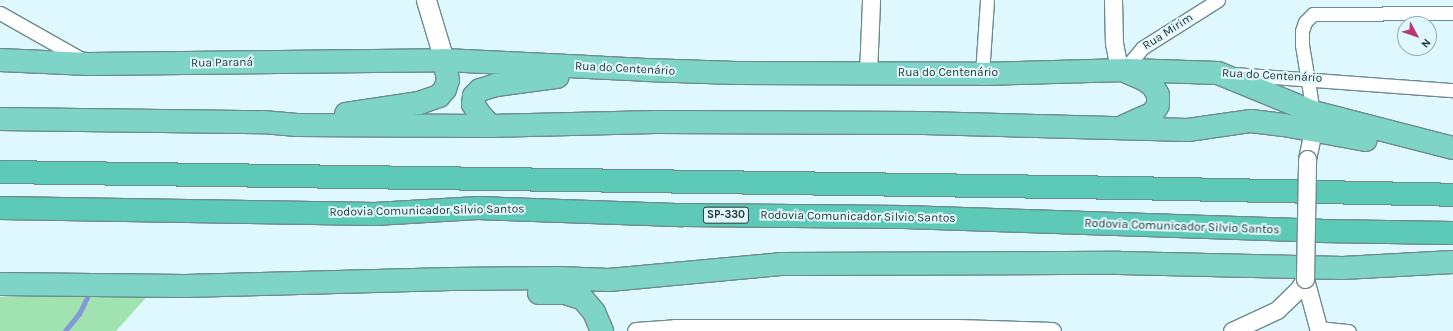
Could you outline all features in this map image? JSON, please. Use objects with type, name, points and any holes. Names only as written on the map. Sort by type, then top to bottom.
[{"type":"highway","name":"Rua Paraná","points":[[0,60],[89,64],[444,60]]},
{"type":"highway","name":"Rua do Centenário","points":[[444,60],[736,73],[982,74],[1123,71],[1218,73]]},
{"type":"highway","points":[[263,122],[294,116],[356,113],[419,103],[438,96],[445,89],[448,80],[444,60]]},
{"type":"highway","points":[[491,126],[481,116],[473,104],[474,96],[480,90],[496,85],[527,80],[646,70]]},
{"type":"highway","points":[[1123,71],[1145,80],[1153,86],[1158,95],[1158,105],[1153,113],[1123,127]]},
{"type":"highway","points":[[1218,73],[1313,121],[1353,137],[1453,160]]},
{"type":"highway","points":[[0,119],[263,122],[297,125],[491,126],[656,122],[1123,127],[1188,130],[1252,121],[1284,125],[1313,121],[1453,148]]},
{"type":"highway","points":[[0,172],[1129,188],[1453,195]]},
{"type":"highway","name":"Rodovia Comunicador Silvio Santos","points":[[0,208],[375,214],[478,208],[683,215],[904,217],[1321,231],[1453,233]]},
{"type":"highway","points":[[0,284],[185,286],[451,279],[558,278],[610,280],[780,264],[1119,263],[1343,268],[1453,262]]},
{"type":"highway","points":[[451,279],[479,294],[566,293],[583,299],[594,312],[602,331]]},
{"type":"main road","points":[[426,0],[444,60]]},
{"type":"street","points":[[868,73],[871,0]]},
{"type":"street","points":[[982,74],[987,0]]},
{"type":"street","points":[[1113,0],[1114,43],[1117,59],[1123,71]]},
{"type":"street","name":"Rua Mirim","points":[[1123,71],[1142,48],[1218,0]]},
{"type":"street","points":[[0,13],[89,64]]},
{"type":"street","points":[[1349,331],[1318,330],[1305,279],[1307,159],[1313,121],[1302,31],[1305,22],[1313,14],[1453,13]]},
{"type":"street","name":"Rua do Centenário","points":[[1218,73],[1307,78],[1453,90]]},
{"type":"street","points":[[1284,125],[1298,138],[1307,159]]},
{"type":"street","points":[[1232,331],[1277,310],[1298,290],[1305,279]]},
{"type":"street","points":[[636,331],[675,328],[957,328],[1052,331]]},
{"type":"green space","points":[[151,292],[116,331],[0,331],[0,297]]},
{"type":"waterway","points":[[65,331],[79,314],[90,291]]}]
